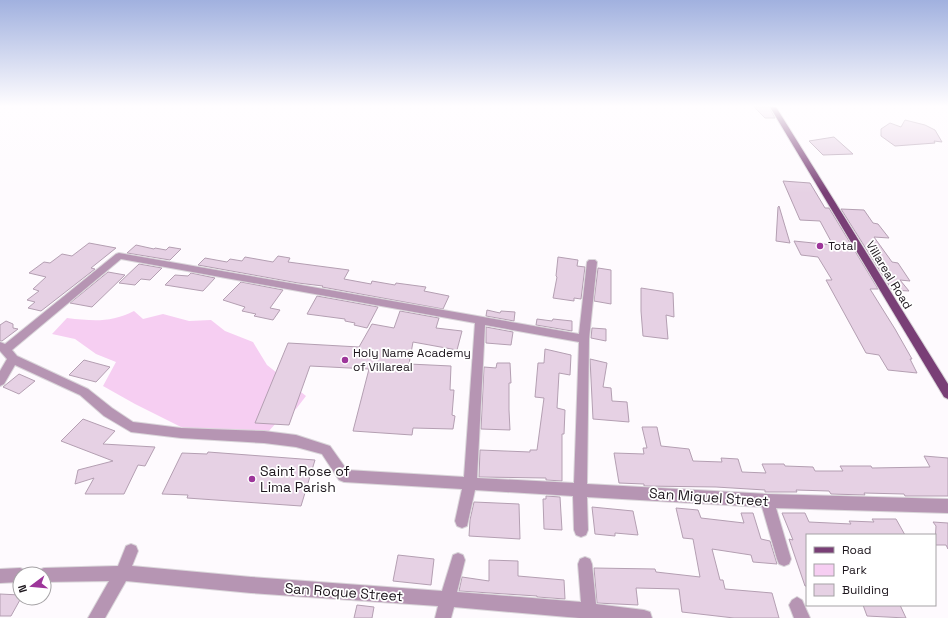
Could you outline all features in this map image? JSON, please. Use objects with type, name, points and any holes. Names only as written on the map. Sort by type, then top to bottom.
[{"type":"main road","name":"Villareal Road","points":[[791,136],[948,394]]},
{"type":"street","points":[[0,381],[6,351],[119,256],[584,339]]},
{"type":"street","points":[[581,530],[580,489],[584,339],[592,262]]},
{"type":"street","points":[[462,521],[470,484],[480,321]]},
{"type":"street","name":"San Miguel Street","points":[[6,351],[37,371],[84,392],[108,412],[131,427],[181,433],[264,437],[296,441],[326,450],[344,476],[767,501],[948,506]]},
{"type":"street","points":[[767,501],[784,559]]},
{"type":"street","points":[[96,618],[122,573],[131,551]]},
{"type":"street","points":[[443,618],[458,560]]},
{"type":"street","points":[[585,564],[590,615]]},
{"type":"street","name":"San Roque Street","points":[[52,575],[122,573],[251,585],[448,599],[590,615],[644,618]]},
{"type":"street","points":[[0,576],[12,575]]},
{"type":"green space","points":[[134,311],[143,319],[163,314],[189,321],[211,320],[225,331],[253,342],[267,365],[306,396],[296,409],[278,421],[267,433],[195,434],[103,386],[116,362],[96,354],[75,339],[52,334],[67,318],[101,320],[117,318]]},
{"type":"building","points":[[881,136],[938,136],[942,142],[934,141],[935,143],[895,146]]},
{"type":"building","points":[[834,137],[853,154],[823,155],[809,141]]},
{"type":"building","points":[[783,181],[810,183],[825,208],[829,208],[878,289],[870,289],[912,359],[910,359],[917,373],[888,370],[879,355],[866,353],[826,280],[832,280],[818,257],[801,255],[794,241],[833,245],[820,221],[800,220]]},
{"type":"building","points":[[779,206],[790,243],[776,241]]},
{"type":"building","points":[[841,209],[864,210],[873,223],[878,224],[889,238],[874,237],[892,262],[898,263],[910,281],[900,280],[909,291],[892,290]]},
{"type":"building","points":[[89,243],[116,248],[91,268],[95,269],[41,311],[28,308],[35,302],[27,300],[39,291],[33,289],[46,277],[29,273],[44,262],[50,263],[62,254],[72,256]]},
{"type":"building","points":[[136,245],[154,249],[166,250],[169,247],[181,249],[170,260],[127,253]]},
{"type":"building","points":[[278,256],[290,258],[288,262],[349,270],[344,279],[371,284],[372,281],[395,285],[396,283],[426,287],[424,291],[449,296],[443,309],[322,287],[323,286],[198,265],[205,258],[227,262],[230,259],[242,261],[245,257],[273,262]]},
{"type":"building","points":[[558,257],[578,260],[577,266],[585,267],[581,299],[574,298],[574,301],[553,298],[557,277]]},
{"type":"building","points":[[139,264],[162,268],[150,280],[141,279],[135,285],[119,283]]},
{"type":"building","points":[[598,268],[611,270],[611,304],[594,301]]},
{"type":"building","points":[[108,272],[125,275],[92,307],[70,303]]},
{"type":"building","points":[[191,273],[215,278],[203,291],[165,285],[175,275],[188,276]]},
{"type":"building","points":[[241,282],[283,290],[270,308],[280,310],[273,320],[254,316],[256,314],[242,311],[245,307],[223,300]]},
{"type":"building","points":[[641,288],[673,293],[674,317],[666,315],[668,339],[643,336]]},
{"type":"building","points":[[317,296],[378,307],[367,328],[354,325],[355,323],[345,321],[345,319],[307,314]]},
{"type":"building","points":[[487,310],[500,313],[501,311],[515,312],[514,321],[486,316]]},
{"type":"building","points":[[400,311],[439,318],[436,328],[462,331],[457,350],[413,342],[409,364],[451,366],[450,390],[454,390],[452,415],[455,416],[453,429],[413,428],[412,435],[353,431],[369,369],[310,366],[289,425],[255,423],[288,343],[359,347],[372,324],[394,328]]},
{"type":"building","points":[[537,319],[572,321],[572,331],[536,325]]},
{"type":"building","points":[[6,321],[13,324],[13,328],[18,329],[0,341],[0,325]]},
{"type":"building","points":[[486,327],[513,332],[511,345],[486,343]]},
{"type":"building","points":[[592,328],[606,329],[606,341],[591,338]]},
{"type":"building","points":[[545,349],[571,355],[570,375],[559,373],[557,408],[565,410],[564,434],[562,434],[562,481],[546,480],[546,478],[479,477],[480,450],[530,452],[530,450],[537,450],[544,398],[535,397],[538,363],[544,363]]},
{"type":"building","points":[[590,359],[607,363],[603,387],[611,388],[612,401],[627,402],[629,422],[593,419]]},
{"type":"building","points":[[84,360],[110,367],[96,382],[69,375]]},
{"type":"building","points":[[497,363],[510,363],[510,430],[481,429],[484,367],[496,368]]},
{"type":"building","points":[[19,374],[35,381],[19,394],[3,387]]},
{"type":"building","points":[[83,419],[115,431],[103,444],[155,447],[145,466],[138,465],[124,494],[85,494],[94,478],[75,484],[78,470],[113,461],[61,441]]},
{"type":"building","points":[[642,427],[657,427],[661,446],[689,449],[693,461],[722,462],[721,458],[738,459],[742,472],[766,473],[762,464],[784,464],[785,466],[813,467],[815,471],[843,471],[840,466],[871,466],[872,468],[930,467],[924,456],[948,458],[948,496],[905,496],[904,494],[864,493],[865,495],[831,494],[829,491],[796,490],[797,492],[765,492],[765,490],[716,487],[644,486],[644,484],[619,483],[614,453],[644,454],[643,448],[647,448]]},
{"type":"building","name":"Saint Rose of Lima Parish","points":[[208,452],[315,460],[301,506],[187,498],[188,495],[162,494],[182,453],[207,454]]},
{"type":"building","points":[[546,496],[560,497],[562,530],[544,529],[543,499],[546,499]]},
{"type":"building","points":[[474,502],[519,504],[520,539],[469,536],[470,520]]},
{"type":"building","points":[[592,507],[633,511],[638,535],[615,533],[615,536],[595,534]]},
{"type":"building","points":[[676,508],[698,510],[701,518],[744,523],[741,513],[753,513],[761,539],[770,541],[777,564],[753,562],[751,555],[712,549],[720,580],[723,580],[725,589],[772,593],[779,618],[734,618],[682,612],[679,589],[636,588],[638,605],[597,603],[594,568],[655,569],[656,572],[700,577],[693,539],[683,538]]},
{"type":"building","points":[[782,513],[805,513],[809,522],[851,524],[849,521],[874,522],[872,519],[896,519],[904,534],[806,534],[806,586],[789,539],[793,540]]},
{"type":"building","points":[[933,522],[948,523],[948,549],[946,545],[936,545],[936,526]]},
{"type":"building","points":[[398,555],[434,559],[431,585],[393,581]]},
{"type":"building","points":[[489,560],[518,561],[518,576],[564,580],[565,599],[459,591],[462,577],[489,581]]},
{"type":"building","points":[[0,594],[12,595],[12,606],[17,606],[11,616],[0,616]]},
{"type":"building","points":[[357,605],[374,607],[372,618],[354,618]]},
{"type":"building","points":[[863,606],[900,606],[906,618],[867,616]]},
{"type":"place","name":"Total","points":[[820,246]]},
{"type":"place","name":"Holy Name Academy of Villareal","points":[[345,360]]},
{"type":"place","name":"Saint Rose of Lima Parish","points":[[252,479]]}]
